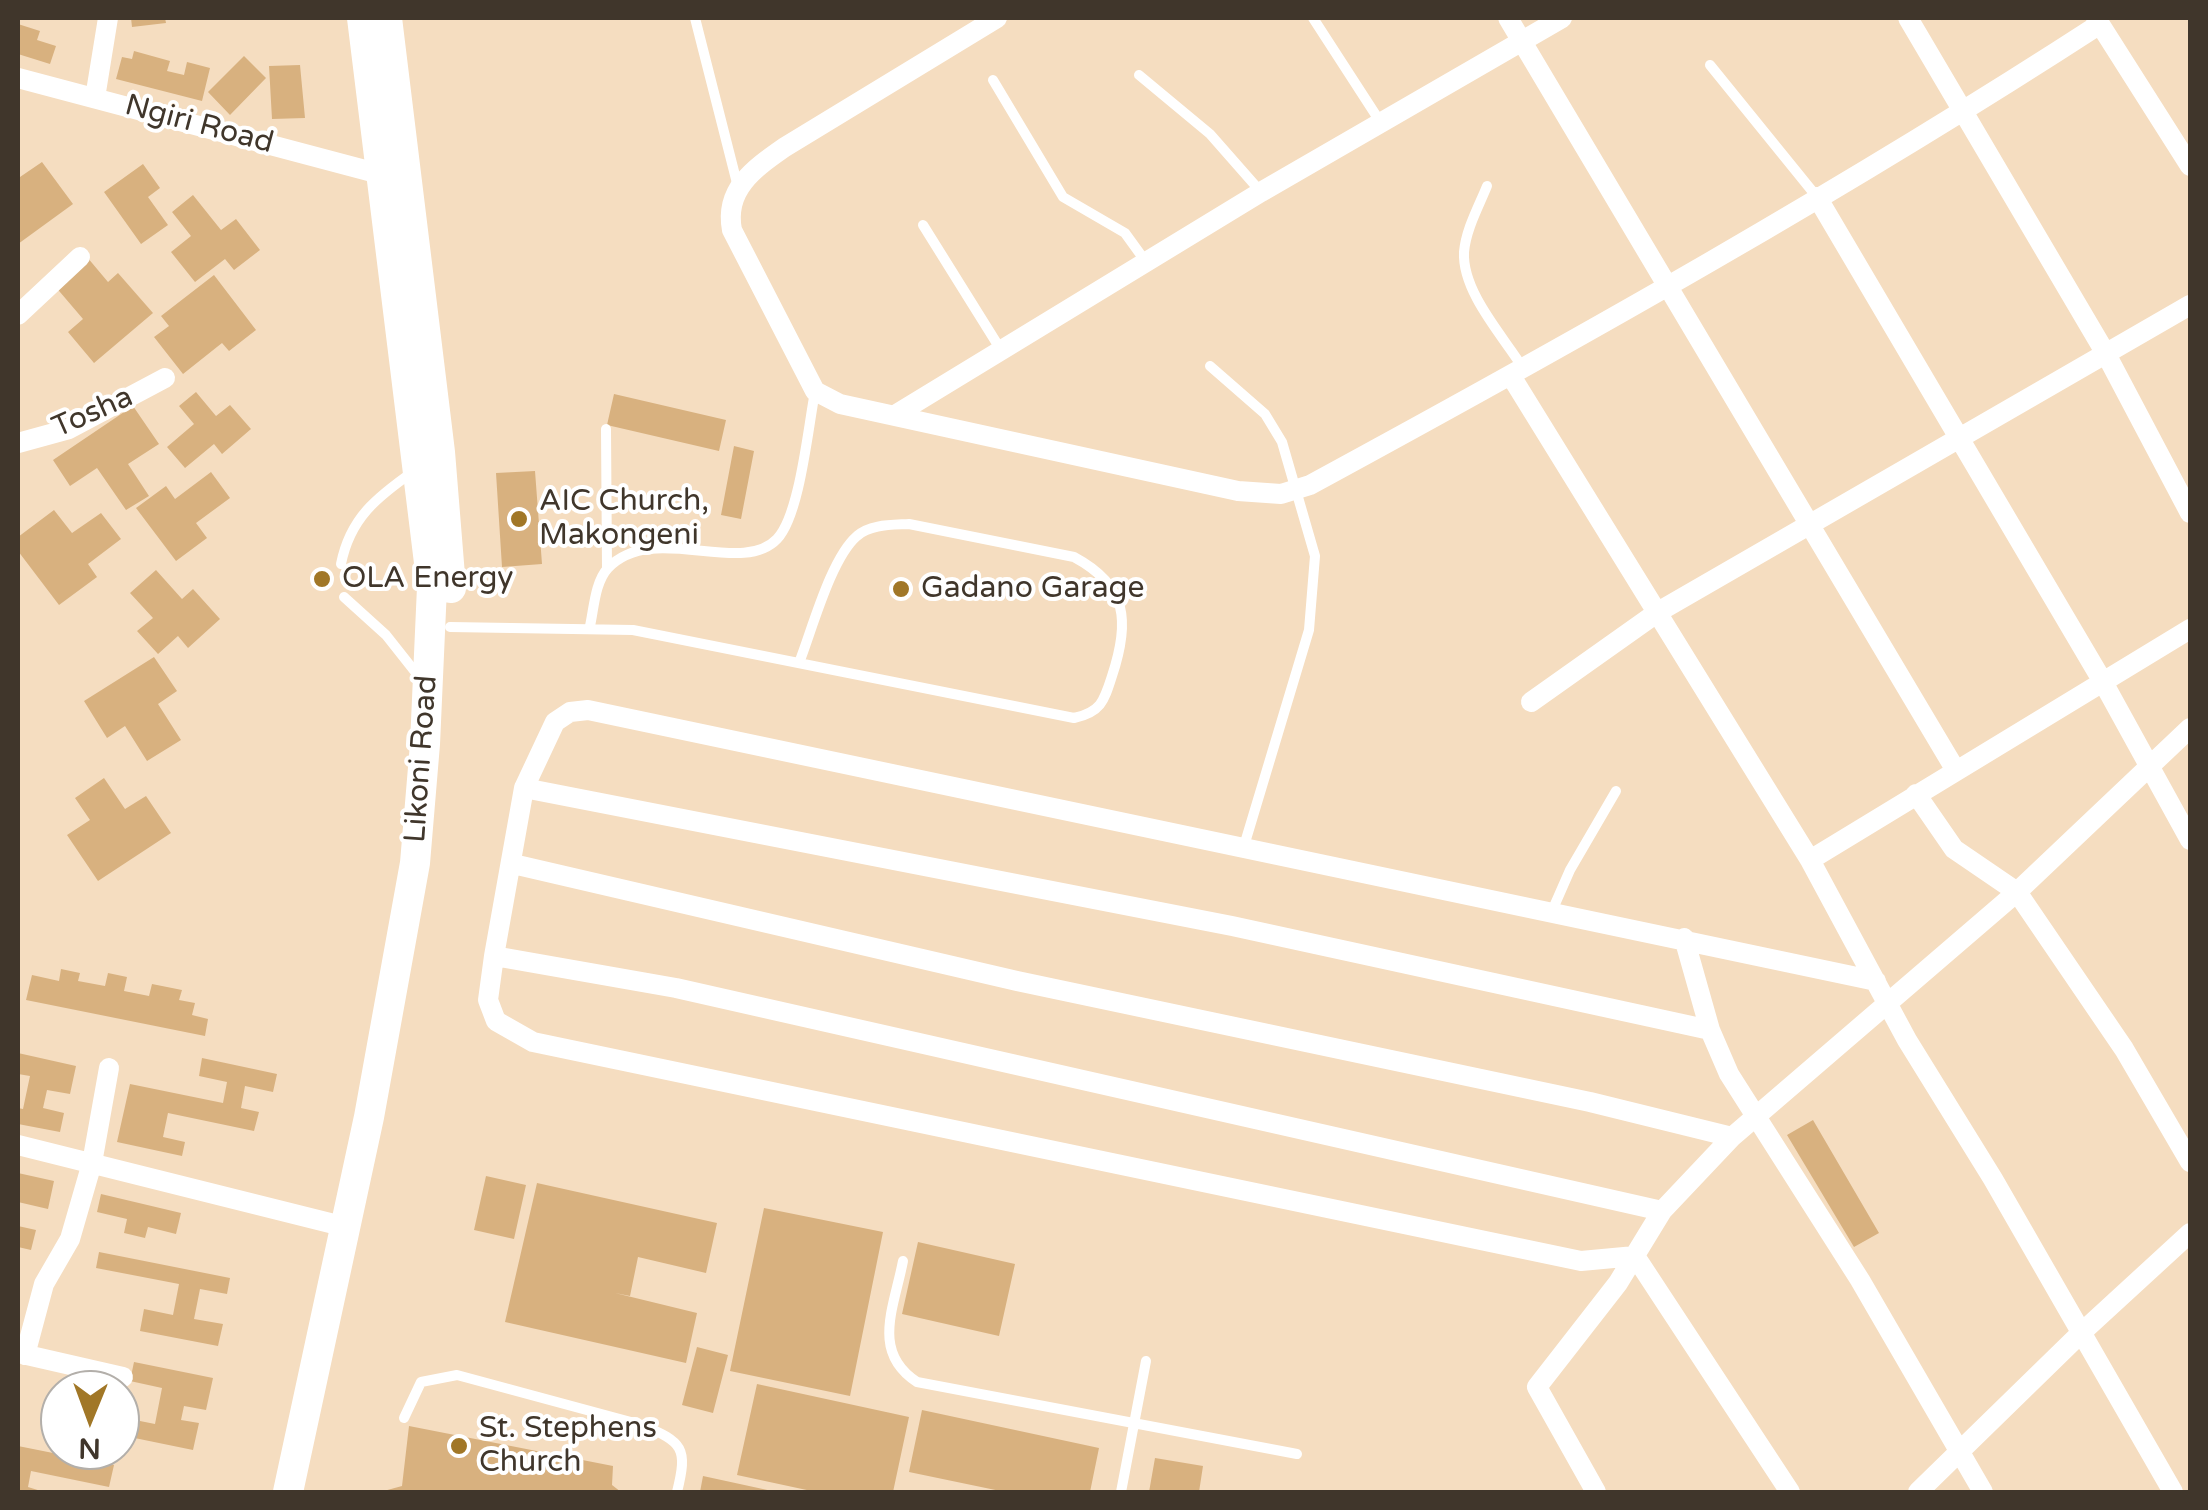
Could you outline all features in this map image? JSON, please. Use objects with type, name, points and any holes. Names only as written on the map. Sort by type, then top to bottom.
[{"type":"street","points":[[96,98],[108,18]]},
{"type":"street","points":[[997,18],[752,171],[738,188],[729,214],[732,230],[815,391],[840,404],[1238,491],[1298,491],[1517,372],[1962,112],[2098,21],[2190,166]]},
{"type":"street","points":[[1508,18],[1955,769]]},
{"type":"street","points":[[896,415],[1262,192],[1562,18]]},
{"type":"street","points":[[1908,18],[2106,354],[2190,512]]},
{"type":"street","name":"Likoni Road","points":[[288,1492],[346,1227],[416,862],[428,686],[432,587],[380,174],[375,24]]},
{"type":"street","name":"Likoni Road","points":[[303,1492],[409,974],[440,770],[450,627],[451,581],[440,452],[375,24]]},
{"type":"street","name":"Ngiri Road","points":[[18,78],[380,174]]},
{"type":"street","points":[[1817,197],[2103,682],[2190,840]]},
{"type":"street","points":[[18,314],[80,256]]},
{"type":"street","points":[[1531,702],[1658,612],[2190,305]]},
{"type":"street","points":[[1517,372],[1810,860],[1887,1001],[2172,1492]]},
{"type":"street","name":"Tosha","points":[[18,443],[69,429],[165,378]]},
{"type":"street","points":[[1810,860],[2190,629]]},
{"type":"street","points":[[1635,1256],[1581,1260],[533,1042],[496,1022],[488,1000],[524,788],[554,722],[570,712],[588,710],[1876,981]]},
{"type":"street","points":[[1596,1492],[1537,1386],[1635,1256],[1662,1211],[1732,1137],[2017,892],[2190,728]]},
{"type":"street","points":[[524,788],[1232,926],[1710,1030]]},
{"type":"street","points":[[1916,794],[1954,849],[2017,892],[2124,1049],[2190,1162]]},
{"type":"street","points":[[513,864],[1017,980],[1590,1102],[1732,1137]]},
{"type":"street","points":[[1684,938],[1710,1030],[1729,1074],[1983,1492]]},
{"type":"street","points":[[494,956],[676,988],[1662,1211]]},
{"type":"street","points":[[91,1370],[21,1354],[44,1284],[70,1239],[92,1163],[110,1068]]},
{"type":"street","points":[[18,1146],[346,1227]]},
{"type":"street","points":[[1918,1492],[2190,1233]]},
{"type":"street","points":[[1635,1256],[1790,1492]]},
{"type":"lane","points":[[695,18],[738,188]]},
{"type":"lane","points":[[1313,18],[1382,124]]},
{"type":"lane","points":[[1710,65],[1817,197]]},
{"type":"lane","points":[[1139,74],[1210,134],[1262,192]]},
{"type":"lane","points":[[993,80],[1063,198],[1125,234],[1146,262]]},
{"type":"lane","points":[[1487,186],[1468,233],[1464,253],[1467,273],[1517,372]]},
{"type":"lane","points":[[923,225],[1001,350]]},
{"type":"lane","points":[[1210,366],[1265,414],[1282,442],[1315,556],[1309,630],[1244,846]]},
{"type":"lane","points":[[608,568],[628,555],[650,549],[748,552],[766,548],[780,536],[790,513],[815,391]]},
{"type":"lane","points":[[590,626],[598,588],[608,568],[606,429]]},
{"type":"lane","points":[[341,564],[346,537],[372,501],[417,469]]},
{"type":"lane","points":[[450,627],[590,626],[1074,718],[1092,714],[1103,705],[1123,643],[1123,616],[1114,590],[1099,570],[1074,557],[909,524],[882,526],[858,534],[843,554],[799,663]]},
{"type":"lane","points":[[344,597],[386,636],[428,686]]},
{"type":"lane","points":[[1552,911],[1570,870],[1616,791]]},
{"type":"lane","points":[[902,1261],[887,1348],[899,1371],[917,1382],[1297,1454]]},
{"type":"lane","points":[[1121,1492],[1146,1361]]},
{"type":"lane","points":[[404,1418],[422,1382],[457,1375],[669,1436],[682,1448],[684,1465],[677,1492]]},
{"type":"building","points":[[131,18],[165,18],[166,23],[132,27]]},
{"type":"building","points":[[18,24],[40,31],[37,40],[56,46],[50,64],[18,54]]},
{"type":"building","points":[[134,51],[170,61],[167,71],[184,75],[187,62],[210,68],[202,101],[116,79],[122,57],[132,59]]},
{"type":"building","points":[[244,56],[266,78],[230,115],[208,92]]},
{"type":"building","points":[[300,65],[305,118],[272,119],[269,66]]},
{"type":"building","points":[[42,162],[73,204],[18,244],[18,174],[20,177]]},
{"type":"building","points":[[143,164],[160,188],[148,197],[168,225],[141,244],[104,192]]},
{"type":"building","points":[[193,195],[221,230],[236,219],[260,250],[234,270],[225,259],[195,282],[171,252],[191,236],[172,212]]},
{"type":"building","points":[[87,257],[108,282],[118,273],[153,313],[94,363],[68,332],[83,319],[54,285]]},
{"type":"building","points":[[214,275],[256,330],[229,351],[222,343],[183,374],[154,337],[169,326],[161,316]]},
{"type":"building","points":[[196,392],[216,416],[230,405],[251,429],[222,454],[214,444],[185,468],[167,447],[194,424],[179,406]]},
{"type":"building","points":[[614,394],[726,420],[719,451],[607,425]]},
{"type":"building","points":[[133,406],[159,444],[128,464],[149,496],[126,510],[97,468],[70,486],[53,460]]},
{"type":"building","points":[[734,446],[754,451],[741,519],[721,515]]},
{"type":"building","name":"AIC Church, Makongeni","points":[[535,471],[542,564],[502,567],[496,473]]},
{"type":"building","points":[[211,472],[230,498],[196,523],[207,538],[176,561],[136,508],[166,486],[175,499]]},
{"type":"building","points":[[54,510],[72,533],[101,513],[121,539],[88,564],[97,577],[59,605],[18,551],[18,537]]},
{"type":"building","points":[[156,570],[182,599],[193,589],[220,619],[188,648],[178,636],[158,654],[137,631],[153,618],[130,593]]},
{"type":"building","points":[[154,657],[177,691],[158,704],[181,740],[147,761],[125,726],[107,738],[84,701]]},
{"type":"building","points":[[104,778],[125,809],[146,796],[171,833],[98,881],[67,835],[90,820],[75,798]]},
{"type":"building","points":[[61,969],[80,973],[78,981],[105,986],[108,973],[127,977],[124,991],[149,996],[152,984],[182,990],[179,1000],[195,1003],[192,1015],[208,1019],[205,1036],[26,1000],[32,975],[59,981]]},
{"type":"building","points":[[18,1053],[76,1066],[70,1094],[47,1090],[43,1108],[64,1113],[60,1132],[18,1124],[18,1108],[23,1109],[30,1076],[18,1074]]},
{"type":"building","points":[[202,1058],[277,1074],[273,1092],[245,1086],[241,1108],[259,1112],[254,1131],[168,1113],[163,1137],[185,1142],[182,1156],[117,1142],[130,1084],[223,1103],[227,1082],[199,1076]]},
{"type":"building","points":[[1813,1120],[1879,1233],[1854,1247],[1787,1135]]},
{"type":"building","points":[[18,1173],[54,1181],[48,1209],[18,1202]]},
{"type":"building","points":[[486,1176],[526,1185],[514,1239],[474,1230]]},
{"type":"building","points":[[537,1183],[717,1223],[706,1273],[638,1257],[630,1296],[615,1293],[697,1313],[686,1363],[505,1322]]},
{"type":"building","points":[[101,1194],[181,1213],[176,1234],[148,1227],[145,1238],[124,1233],[127,1219],[97,1212]]},
{"type":"building","points":[[764,1208],[883,1232],[850,1396],[730,1371]]},
{"type":"building","points":[[18,1226],[36,1230],[31,1250],[18,1247]]},
{"type":"building","points":[[918,1242],[1015,1264],[999,1336],[902,1314]]},
{"type":"building","points":[[99,1252],[230,1278],[227,1294],[200,1289],[194,1319],[223,1324],[218,1346],[140,1331],[144,1309],[173,1315],[179,1284],[96,1268]]},
{"type":"building","points":[[697,1347],[728,1355],[713,1413],[682,1405]]},
{"type":"building","points":[[134,1362],[213,1378],[206,1410],[184,1406],[181,1420],[199,1423],[193,1450],[140,1439],[140,1421],[155,1424],[162,1388],[140,1383],[140,1370],[132,1370]]},
{"type":"building","points":[[757,1384],[909,1417],[893,1492],[816,1492],[737,1475]]},
{"type":"building","points":[[922,1410],[1099,1448],[1090,1492],[1005,1492],[909,1472]]},
{"type":"building","name":"St. Stephens Church","points":[[409,1426],[613,1466],[612,1485],[621,1492],[380,1492],[402,1486]]},
{"type":"building","points":[[18,1446],[40,1450],[40,1470],[113,1470],[109,1487],[31,1471],[28,1487],[44,1492],[18,1492]]},
{"type":"building","points":[[1155,1458],[1203,1466],[1199,1492],[1149,1492]]},
{"type":"building","points":[[703,1476],[772,1491],[772,1492],[700,1492]]},
{"type":"place","name":"AIC Church, Makongeni","points":[[519,519]]},
{"type":"place","name":"OLA Energy","points":[[322,579]]},
{"type":"place","name":"Gadano Garage","points":[[901,589]]},
{"type":"place","name":"St. Stephens Church","points":[[459,1446]]}]
